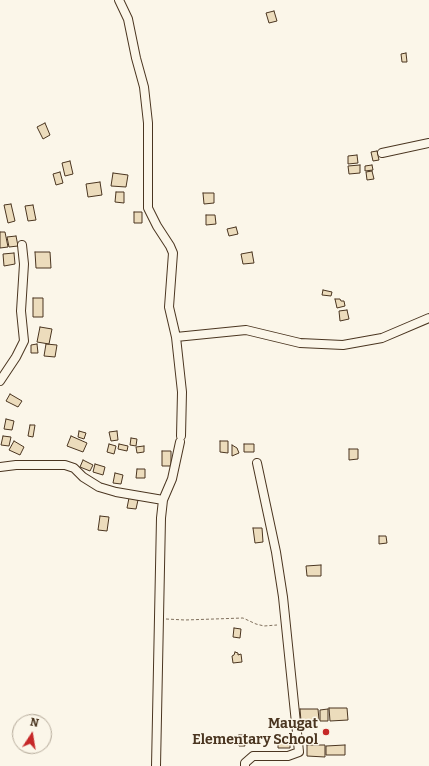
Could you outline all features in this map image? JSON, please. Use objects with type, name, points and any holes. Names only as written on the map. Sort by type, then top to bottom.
[{"type":"street","points":[[119,0],[128,19],[144,87],[148,123],[148,208],[173,253],[169,307],[176,337],[182,392],[181,439],[172,479],[163,500],[160,518],[158,623],[159,677],[156,766]]},
{"type":"street","points":[[382,153],[429,142]]},
{"type":"street","points":[[0,381],[16,357],[24,341],[21,311],[24,264],[22,245]]},
{"type":"street","points":[[176,337],[246,330],[300,343],[343,344],[382,338],[429,318]]},
{"type":"street","points":[[245,766],[245,763],[253,756],[288,756],[299,752],[287,625],[276,552],[257,463]]},
{"type":"street","points":[[0,467],[16,465],[65,465],[74,468],[83,477],[99,487],[116,492],[163,500]]},
{"type":"path","points":[[158,623],[166,619],[185,620],[234,618],[246,619],[264,626],[287,625]]},
{"type":"building","points":[[274,11],[277,21],[269,23],[266,13]]},
{"type":"building","points":[[406,53],[407,62],[402,62],[401,54]]},
{"type":"building","points":[[45,123],[50,135],[43,139],[37,127]]},
{"type":"building","points":[[377,151],[379,160],[373,161],[371,152]]},
{"type":"building","points":[[357,155],[358,163],[348,164],[348,156]]},
{"type":"building","points":[[70,161],[73,174],[65,176],[62,163]]},
{"type":"building","points":[[360,165],[360,173],[349,174],[348,166]]},
{"type":"building","points":[[372,165],[373,170],[365,171],[365,166]]},
{"type":"building","points":[[372,171],[374,179],[367,180],[366,172]]},
{"type":"building","points":[[60,172],[63,183],[56,185],[53,174]]},
{"type":"building","points":[[113,173],[128,175],[126,187],[111,186]]},
{"type":"building","points":[[100,182],[102,195],[88,197],[86,184]]},
{"type":"building","points":[[116,192],[124,192],[124,203],[115,202]]},
{"type":"building","points":[[203,193],[214,193],[214,203],[204,204]]},
{"type":"building","points":[[11,204],[15,221],[8,223],[4,205]]},
{"type":"building","points":[[33,205],[36,220],[28,221],[25,206]]},
{"type":"building","points":[[134,212],[142,212],[142,223],[134,223]]},
{"type":"building","points":[[206,215],[215,215],[216,224],[206,225]]},
{"type":"building","points":[[236,227],[238,234],[229,236],[227,229]]},
{"type":"building","points":[[0,232],[5,232],[8,247],[0,248]]},
{"type":"building","points":[[16,236],[18,246],[9,247],[7,237]]},
{"type":"building","points":[[35,252],[50,252],[51,268],[36,268]]},
{"type":"building","points":[[252,252],[254,263],[243,264],[241,254]]},
{"type":"building","points":[[14,253],[15,264],[4,266],[3,254]]},
{"type":"building","points":[[323,290],[332,292],[331,296],[322,295]]},
{"type":"building","points":[[33,298],[43,298],[43,317],[33,317]]},
{"type":"building","points":[[335,299],[344,301],[345,306],[337,308]]},
{"type":"building","points":[[347,310],[349,319],[340,321],[339,311]]},
{"type":"building","points":[[40,327],[52,329],[49,344],[37,342]]},
{"type":"building","points":[[37,344],[38,353],[31,353],[31,345]]},
{"type":"building","points":[[46,344],[57,345],[55,357],[44,356]]},
{"type":"building","points":[[10,394],[22,401],[18,407],[6,401]]},
{"type":"building","points":[[6,419],[14,421],[12,430],[4,429]]},
{"type":"building","points":[[30,425],[35,425],[33,437],[28,436]]},
{"type":"building","points":[[79,431],[86,433],[84,439],[78,437]]},
{"type":"building","points":[[117,431],[118,440],[111,441],[109,432]]},
{"type":"building","points":[[3,436],[11,437],[9,446],[1,445]]},
{"type":"building","points":[[71,436],[87,443],[83,452],[67,446]]},
{"type":"building","points":[[131,438],[137,439],[136,446],[130,445]]},
{"type":"building","points":[[14,441],[24,447],[20,455],[9,450]]},
{"type":"building","points":[[220,441],[228,441],[228,453],[220,452]]},
{"type":"building","points":[[109,444],[116,446],[114,454],[107,452]]},
{"type":"building","points":[[119,444],[128,446],[127,451],[118,449]]},
{"type":"building","points":[[244,444],[254,444],[254,452],[244,452]]},
{"type":"building","points":[[232,445],[237,448],[239,453],[232,456]]},
{"type":"building","points":[[144,446],[144,452],[137,453],[136,447]]},
{"type":"building","points":[[349,449],[358,449],[358,459],[349,460]]},
{"type":"building","points":[[162,451],[171,451],[171,466],[162,466]]},
{"type":"building","points":[[83,460],[93,465],[90,471],[80,467]]},
{"type":"building","points":[[95,464],[105,467],[103,475],[93,472]]},
{"type":"building","points":[[137,469],[145,469],[145,478],[136,478]]},
{"type":"building","points":[[115,473],[123,475],[121,484],[113,483]]},
{"type":"building","points":[[129,498],[138,500],[136,509],[127,508]]},
{"type":"building","points":[[100,516],[109,517],[107,531],[98,530]]},
{"type":"building","points":[[253,528],[262,528],[263,542],[255,543]]},
{"type":"building","points":[[379,536],[386,536],[387,543],[379,544]]},
{"type":"building","points":[[321,565],[321,576],[307,576],[306,566]]},
{"type":"building","points":[[234,628],[241,629],[240,638],[233,637]]},
{"type":"building","points":[[235,652],[238,653],[238,655],[241,654],[242,662],[233,663],[232,656]]},
{"type":"building","points":[[329,708],[347,708],[348,720],[330,721]]},
{"type":"building","points":[[300,709],[318,709],[319,720],[301,721]]},
{"type":"building","points":[[328,709],[328,721],[320,721],[320,710]]},
{"type":"building","points":[[239,735],[245,735],[245,746],[239,746]]},
{"type":"building","points":[[278,737],[290,737],[290,748],[278,748]]},
{"type":"building","points":[[307,745],[325,745],[325,757],[307,756]]},
{"type":"building","points":[[345,745],[345,755],[326,755],[326,746]]},
{"type":"place","name":"Maugat Elementary School","points":[[326,732]]}]
